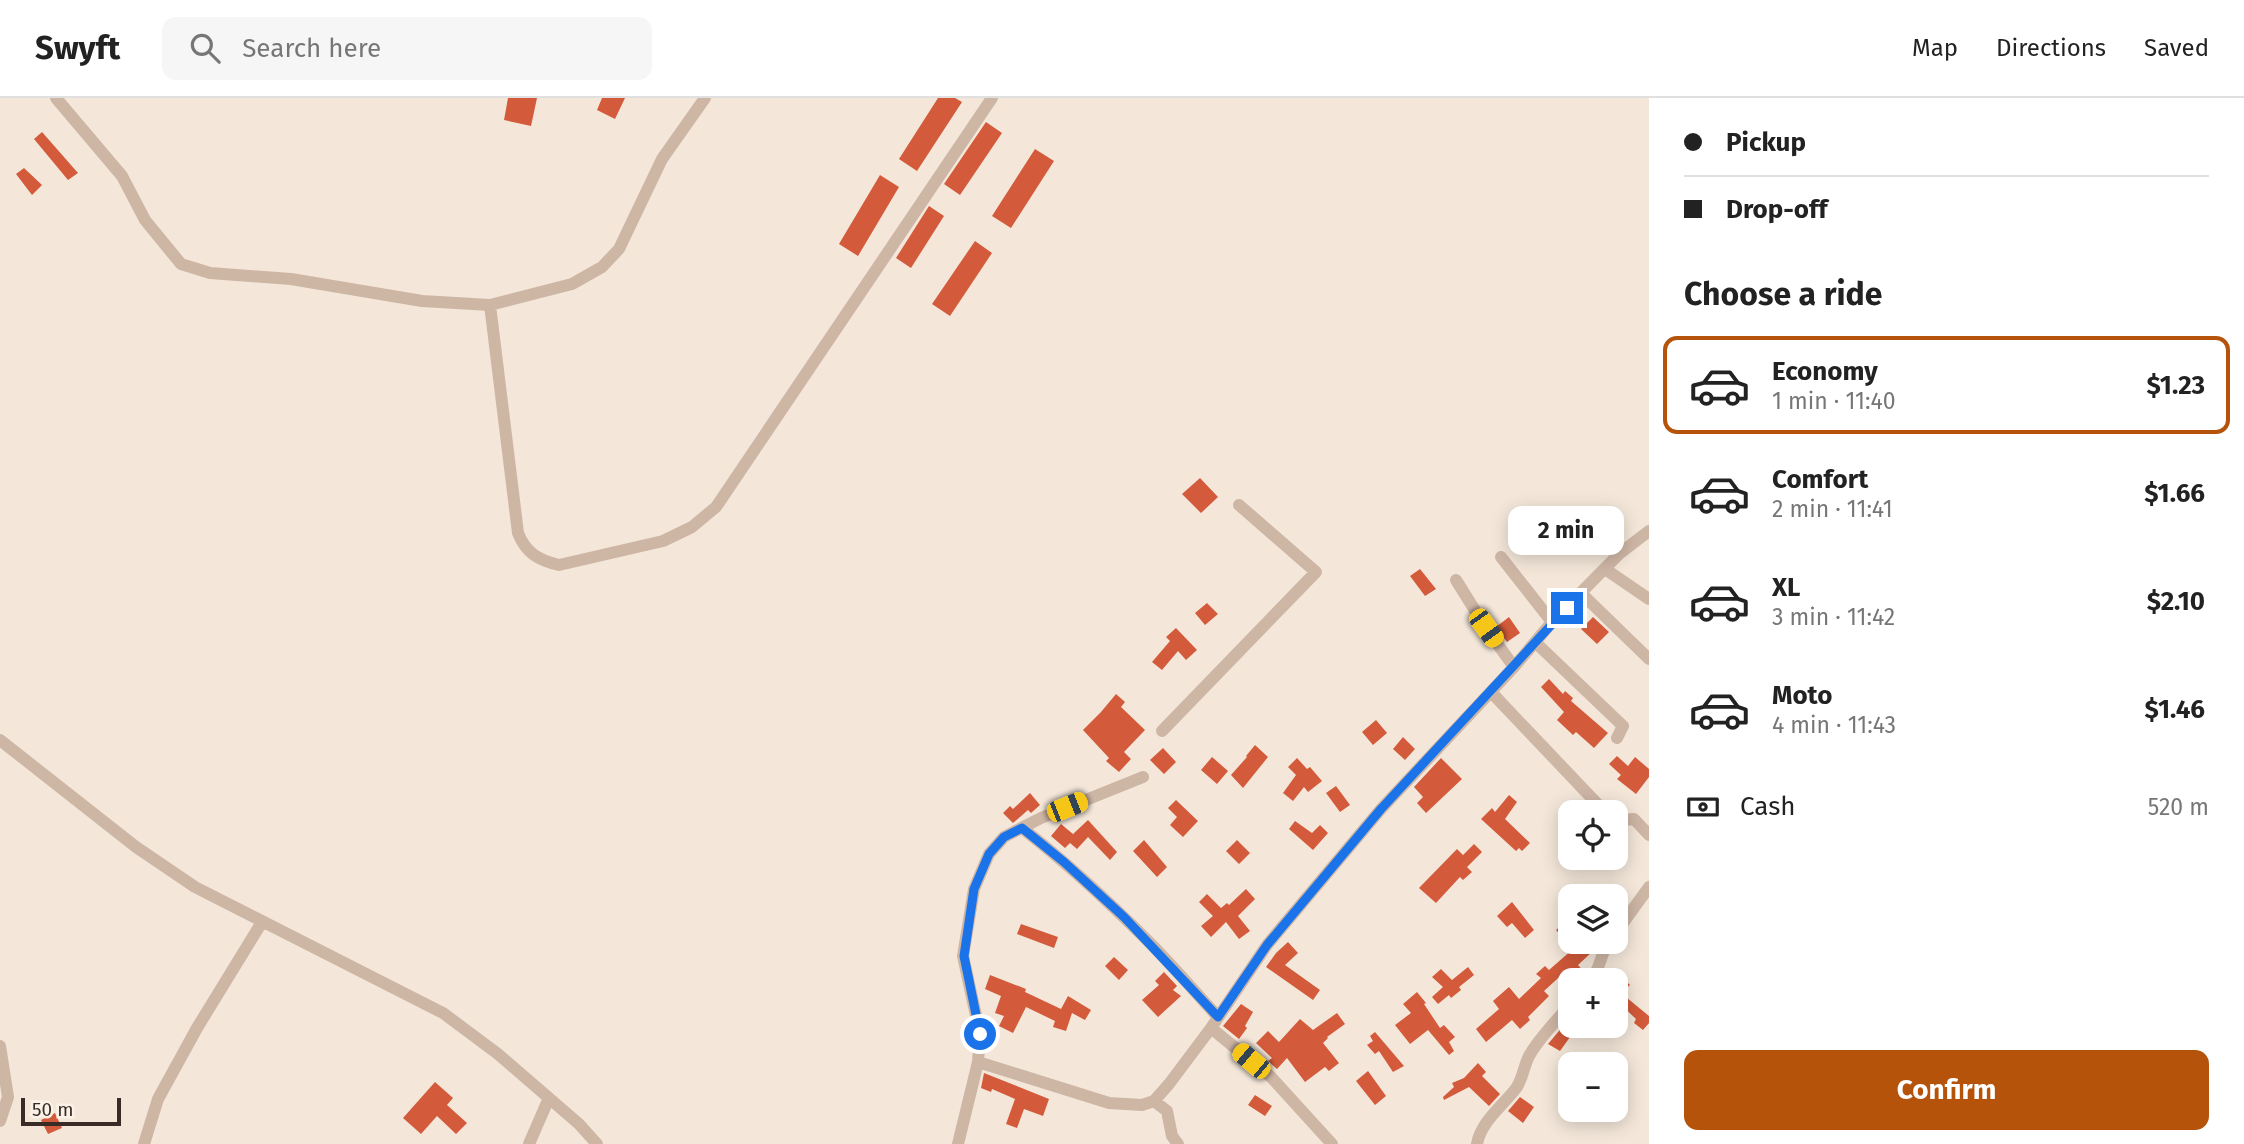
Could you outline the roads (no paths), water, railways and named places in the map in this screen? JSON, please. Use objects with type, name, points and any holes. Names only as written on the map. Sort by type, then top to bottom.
[{"type":"street","points":[[56,98],[122,176],[145,220],[181,264],[210,273],[291,279],[422,301],[490,304],[572,284],[602,267],[619,249],[662,159],[705,98]]},
{"type":"street","points":[[490,304],[518,533],[524,548],[542,561],[559,565],[663,541],[692,527],[716,507],[992,98]]},
{"type":"street","points":[[1162,730],[1316,572],[1239,505]]},
{"type":"street","points":[[978,1062],[1109,1103],[1142,1105],[1154,1101],[1215,1022],[1267,945],[1381,809],[1514,667],[1552,622],[1619,554],[1649,531]]},
{"type":"street","points":[[1501,557],[1552,622]]},
{"type":"street","points":[[1605,569],[1649,599]]},
{"type":"street","points":[[1456,580],[1514,667]]},
{"type":"street","points":[[1581,593],[1649,659]]},
{"type":"street","points":[[1535,642],[1623,726],[1617,738]]},
{"type":"street","points":[[1491,692],[1594,800]]},
{"type":"street","points":[[0,740],[146,854],[195,887],[443,1013],[498,1054],[579,1124],[597,1144]]},
{"type":"street","points":[[958,1144],[978,1062],[980,1034],[964,956],[974,889],[989,854],[1004,837],[1041,817],[1143,777]]},
{"type":"street","points":[[1628,820],[1634,820],[1649,835]]},
{"type":"street","points":[[1022,828],[1064,862],[1133,926],[1215,1022],[1271,1077],[1332,1144]]},
{"type":"street","points":[[1628,916],[1649,887]]},
{"type":"street","points":[[144,1144],[158,1099],[197,1028],[262,922]]},
{"type":"street","points":[[1477,1144],[1478,1134],[1517,1087],[1529,1057],[1558,1020]]},
{"type":"street","points":[[0,1046],[8,1097],[0,1121]]},
{"type":"street","points":[[529,1144],[549,1098]]},
{"type":"street","points":[[1154,1101],[1167,1111],[1172,1136],[1178,1144]]}]
